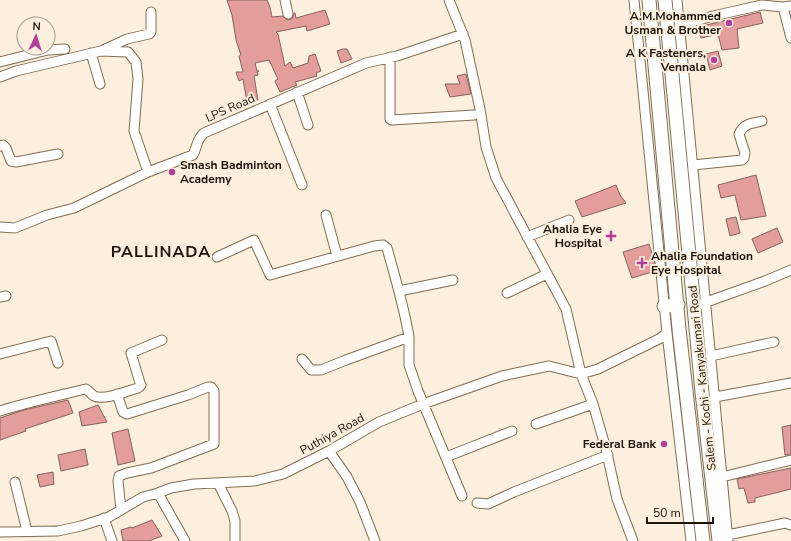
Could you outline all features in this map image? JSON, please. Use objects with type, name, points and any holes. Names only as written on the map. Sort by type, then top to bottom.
[{"type":"highway","name":"Salem - Kochi - Kanyakumari Road","points":[[649,0],[678,304],[679,329],[703,541]]},
{"type":"highway","name":"Salem - Kochi - Kanyakumari Road","points":[[665,0],[700,304],[702,392],[725,539]]},
{"type":"highway","points":[[664,306],[678,304]]},
{"type":"street","points":[[285,0],[288,14]]},
{"type":"street","points":[[449,0],[465,40],[480,109],[486,147],[496,178],[566,309],[581,374],[593,404],[608,455],[617,499],[633,541]]},
{"type":"street","points":[[634,0],[664,306],[691,541]]},
{"type":"street","points":[[677,0],[693,166],[700,304],[711,356],[722,477],[725,539],[785,523],[791,524]]},
{"type":"street","points":[[680,32],[689,22],[713,16],[762,5],[787,6],[791,38]]},
{"type":"street","points":[[101,51],[127,39],[149,34],[151,32],[151,12]]},
{"type":"street","name":"LPS Road","points":[[0,227],[15,228],[74,208],[148,172],[193,155],[197,148],[198,138],[204,133],[366,63],[390,58],[463,34]]},
{"type":"street","points":[[0,62],[48,50],[65,49]]},
{"type":"street","points":[[0,77],[16,71],[101,51],[128,52],[136,62],[138,79],[134,131],[148,172]]},
{"type":"street","points":[[91,53],[100,84]]},
{"type":"street","points":[[390,58],[392,120],[474,115]]},
{"type":"street","points":[[296,92],[308,125]]},
{"type":"street","points":[[270,104],[302,185]]},
{"type":"street","points":[[693,166],[742,160],[745,153],[739,134],[742,128],[745,125],[762,121]]},
{"type":"street","points":[[0,146],[3,145],[12,161],[16,162],[58,154]]},
{"type":"street","points":[[326,215],[337,256]]},
{"type":"street","points":[[527,237],[569,220]]},
{"type":"street","points":[[217,257],[254,240],[270,275],[374,246],[383,245],[387,248],[405,311],[410,336],[409,364],[423,404],[462,496]]},
{"type":"street","points":[[700,304],[765,281],[791,270]]},
{"type":"street","points":[[507,293],[547,274]]},
{"type":"street","points":[[399,291],[453,280]]},
{"type":"street","points":[[581,374],[598,369],[659,339],[667,333]]},
{"type":"street","points":[[302,359],[311,370],[321,370],[410,336]]},
{"type":"street","points":[[0,411],[30,402],[86,389],[92,395],[100,398],[138,388],[141,385],[131,353],[162,340]]},
{"type":"street","points":[[0,354],[51,341],[58,363]]},
{"type":"street","points":[[711,356],[774,342]]},
{"type":"street","name":"Puthiya Road","points":[[0,532],[21,535],[58,531],[81,526],[104,518],[143,497],[171,488],[194,484],[256,481],[283,474],[379,422],[423,404],[502,376],[549,366],[581,374]]},
{"type":"street","points":[[715,397],[791,383]]},
{"type":"street","points":[[117,394],[123,412],[127,414],[188,396],[208,387],[211,387],[214,391],[214,444],[151,468],[119,476],[118,481],[121,510]]},
{"type":"street","points":[[536,424],[593,404]]},
{"type":"street","points":[[446,457],[512,431]]},
{"type":"street","points":[[329,450],[347,477],[360,502],[375,541]]},
{"type":"street","points":[[477,503],[488,504],[514,492],[608,455]]},
{"type":"street","points":[[722,477],[791,460]]},
{"type":"street","points":[[15,482],[21,535]]},
{"type":"street","points":[[218,483],[232,511],[235,521],[235,541]]},
{"type":"street","points":[[158,493],[184,541]]},
{"type":"street","points":[[104,518],[112,541]]},
{"type":"building","points":[[227,0],[267,0],[272,17],[283,16],[287,20],[292,19],[294,13],[296,18],[325,10],[330,24],[307,31],[306,26],[276,32],[278,34],[285,66],[290,62],[293,68],[308,63],[309,56],[315,54],[321,71],[316,73],[317,76],[295,82],[297,85],[280,92],[275,81],[278,79],[269,60],[255,63],[257,71],[259,71],[257,72],[258,75],[254,76],[258,100],[247,102],[243,79],[239,81],[236,72],[243,72],[239,56],[241,55]]},
{"type":"building","name":"A.M.Mohammed Usman & Brother","points":[[760,12],[763,23],[737,29],[739,48],[722,50],[718,34],[701,38],[698,27]]},
{"type":"building","points":[[347,49],[352,59],[341,63],[337,51]]},
{"type":"building","name":"A K Fasteners, Vennala","points":[[718,51],[722,66],[710,70],[706,54]]},
{"type":"building","points":[[466,74],[471,94],[450,97],[445,84],[460,84],[457,76]]},
{"type":"building","points":[[756,175],[766,216],[741,220],[735,195],[721,198],[718,185]]},
{"type":"building","points":[[616,185],[620,195],[626,203],[582,217],[575,201]]},
{"type":"building","points":[[736,217],[740,233],[730,236],[726,219]]},
{"type":"building","points":[[777,228],[783,242],[758,253],[752,239]]},
{"type":"building","points":[[649,244],[654,260],[655,271],[632,278],[623,252]]},
{"type":"building","points":[[68,400],[73,413],[25,429],[26,431],[0,440],[0,418],[24,410]]},
{"type":"building","points":[[98,405],[107,422],[82,426],[79,412]]},
{"type":"building","points":[[791,425],[791,454],[785,455],[782,427]]},
{"type":"building","points":[[128,429],[135,461],[118,465],[112,433]]},
{"type":"building","points":[[85,449],[88,465],[61,471],[58,455]]},
{"type":"building","points":[[791,468],[791,489],[755,498],[755,502],[748,503],[744,488],[739,489],[737,479]]},
{"type":"building","points":[[53,472],[54,484],[40,487],[37,475]]},
{"type":"building","points":[[152,520],[162,536],[149,541],[123,541],[121,530],[132,528]]},
{"type":"place","name":"A.M.Mohammed Usman & Brother","points":[[729,23]]},
{"type":"place","name":"A K Fasteners, Vennala","points":[[714,60]]},
{"type":"place","name":"Smash Badminton Academy","points":[[172,172]]},
{"type":"place","name":"Ahalia Eye Hospital","points":[[611,236]]},
{"type":"place","name":"Ahalia Foundation Eye Hospital","points":[[642,263]]},
{"type":"place","name":"Federal Bank","points":[[664,444]]},
{"type":"district","name":"PALLINADA","points":[[161,251]]}]
